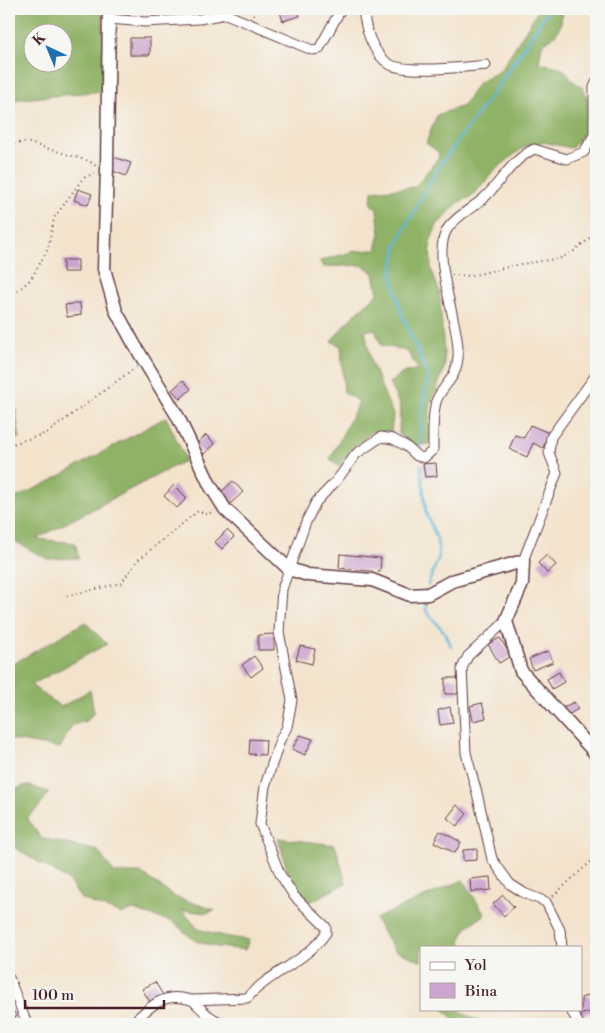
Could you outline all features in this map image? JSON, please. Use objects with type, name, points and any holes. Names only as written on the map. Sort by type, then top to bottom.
[{"type":"street","points":[[341,9],[319,49],[312,50],[226,14],[199,19],[146,22],[109,14],[104,269],[116,311],[178,418],[225,509],[289,569],[308,575],[372,580],[410,594],[428,594],[452,581],[523,561]]},
{"type":"street","points":[[363,9],[374,48],[390,64],[406,68],[445,69],[486,65]]},
{"type":"street","points":[[131,1024],[152,1005],[166,998],[192,1000],[247,998],[270,977],[315,947],[326,933],[326,927],[294,896],[280,874],[260,824],[265,786],[280,740],[287,727],[292,700],[279,632],[282,589],[306,522],[316,502],[337,480],[356,454],[381,437],[393,439],[406,446],[417,456],[424,458],[433,450],[435,408],[438,397],[452,379],[458,355],[458,336],[445,290],[443,236],[449,226],[490,192],[520,156],[534,149],[567,159],[584,152],[594,135],[594,87],[596,83]]},
{"type":"street","points":[[562,946],[560,930],[546,902],[524,893],[510,884],[492,859],[466,753],[462,668],[468,656],[506,621],[522,584],[523,561],[557,473],[549,453],[551,437],[596,375]]},
{"type":"street","points":[[506,621],[521,671],[596,754]]},
{"type":"street","points":[[9,978],[27,1024]]},
{"type":"street","points":[[192,1000],[205,1015],[224,1024]]},
{"type":"street","points":[[571,1010],[579,1024]]},
{"type":"path","points":[[9,145],[26,142],[89,161],[102,171],[83,178],[54,218],[48,249],[31,280],[14,294],[9,303]]},
{"type":"path","points":[[444,275],[470,276],[516,265],[561,258],[574,251],[596,233]]},
{"type":"path","points":[[9,445],[47,433],[144,361]]},
{"type":"path","points":[[67,596],[121,583],[138,560],[198,511],[208,515],[215,509],[219,499]]},
{"type":"path","points":[[546,902],[596,857]]},
{"type":"green space","points":[[12,9],[103,9],[103,91],[11,100],[9,106],[9,11]]},
{"type":"green space","points":[[539,9],[561,9],[560,26],[552,38],[542,44],[539,63],[562,69],[583,89],[587,97],[588,113],[581,137],[571,148],[543,142],[524,147],[495,170],[473,196],[459,202],[437,225],[430,242],[431,269],[439,290],[445,366],[430,408],[429,444],[413,445],[399,434],[400,406],[389,383],[403,373],[418,369],[407,351],[381,345],[375,329],[365,331],[371,362],[393,415],[391,432],[371,432],[350,451],[339,467],[330,459],[359,402],[344,392],[341,346],[331,341],[355,314],[378,294],[374,273],[362,265],[323,267],[320,261],[355,251],[376,250],[380,233],[377,210],[371,204],[372,191],[415,187],[439,157],[438,152],[426,143],[437,115],[463,106],[478,83],[500,71]]},
{"type":"green space","points":[[9,377],[20,438],[9,441]]},
{"type":"green space","points":[[166,417],[186,460],[36,539],[75,543],[79,558],[47,559],[9,538],[9,501],[49,482]]},
{"type":"green space","points":[[85,622],[107,644],[31,685],[61,707],[90,690],[94,712],[87,721],[72,725],[60,748],[9,739],[9,661],[13,664]]},
{"type":"green space","points":[[26,785],[49,792],[40,806],[27,818],[41,838],[98,851],[114,873],[141,873],[175,897],[215,910],[207,913],[182,910],[198,929],[223,936],[249,940],[245,950],[218,947],[195,941],[173,922],[133,910],[122,914],[81,899],[68,880],[9,844],[9,792]]},
{"type":"green space","points":[[278,838],[335,845],[346,883],[308,903],[292,886]]},
{"type":"green space","points":[[463,880],[485,915],[468,926],[460,940],[463,946],[420,946],[420,961],[394,950],[375,919]]},
{"type":"green space","points":[[444,1010],[461,1010],[464,1014],[486,1024],[458,1024]]},
{"type":"building","points":[[279,9],[298,9],[300,16],[283,21]]},
{"type":"building","points":[[130,38],[150,38],[150,55],[130,55]]},
{"type":"building","points":[[114,157],[131,163],[126,176],[110,170]]},
{"type":"building","points":[[78,189],[92,194],[88,205],[74,200]]},
{"type":"building","points":[[63,260],[78,260],[78,272],[63,272]]},
{"type":"building","points":[[80,303],[81,315],[67,317],[65,305]]},
{"type":"building","points":[[183,380],[191,389],[180,399],[172,390]]},
{"type":"building","points":[[530,425],[549,433],[543,448],[533,443],[527,457],[509,449],[515,435],[524,438]]},
{"type":"building","points":[[206,435],[215,444],[204,454],[195,445]]},
{"type":"building","points":[[436,463],[437,476],[425,477],[423,464]]},
{"type":"building","points":[[233,481],[243,492],[229,505],[219,494]]},
{"type":"building","points":[[174,485],[187,498],[177,508],[164,496]]},
{"type":"building","points":[[227,530],[234,537],[222,549],[215,542]]},
{"type":"building","points":[[340,554],[381,558],[380,572],[339,568]]},
{"type":"building","points":[[547,555],[556,565],[547,573],[538,563]]},
{"type":"building","points":[[274,634],[274,650],[258,650],[258,635]]},
{"type":"building","points":[[500,638],[511,656],[499,663],[488,644]]},
{"type":"building","points":[[300,646],[315,649],[312,664],[296,660]]},
{"type":"building","points":[[548,651],[553,662],[533,670],[529,659]]},
{"type":"building","points":[[254,656],[263,668],[251,677],[242,665]]},
{"type":"building","points":[[559,672],[564,682],[552,689],[547,679]]},
{"type":"building","points":[[445,678],[458,678],[458,694],[445,694]]},
{"type":"building","points":[[574,702],[578,709],[568,715],[564,707]]},
{"type":"building","points":[[482,703],[486,718],[473,721],[470,706]]},
{"type":"building","points":[[450,707],[453,723],[440,725],[438,710]]},
{"type":"building","points":[[300,735],[313,739],[305,755],[292,749]]},
{"type":"building","points":[[250,739],[266,740],[265,755],[249,754]]},
{"type":"building","points":[[457,805],[467,814],[457,826],[447,818]]},
{"type":"building","points":[[440,831],[461,842],[455,853],[434,842]]},
{"type":"building","points":[[477,849],[477,860],[463,861],[463,850]]},
{"type":"building","points":[[490,877],[491,890],[471,892],[470,879]]},
{"type":"building","points":[[503,895],[514,907],[504,916],[493,904]]},
{"type":"building","points":[[155,982],[163,995],[150,1002],[142,989]]},
{"type":"building","points":[[589,995],[594,1011],[575,1016],[573,1010],[582,1010],[582,998]]},
{"type":"building","points":[[9,1006],[17,1016],[9,1022]]},
{"type":"waterway","points":[[420,449],[421,416],[428,375],[402,314],[395,288],[392,272],[397,243],[438,168],[503,79],[549,9]]},
{"type":"waterway","points":[[421,465],[426,513],[437,539],[439,556],[428,585]]},
{"type":"waterway","points":[[426,602],[426,611],[446,634],[451,646]]}]
